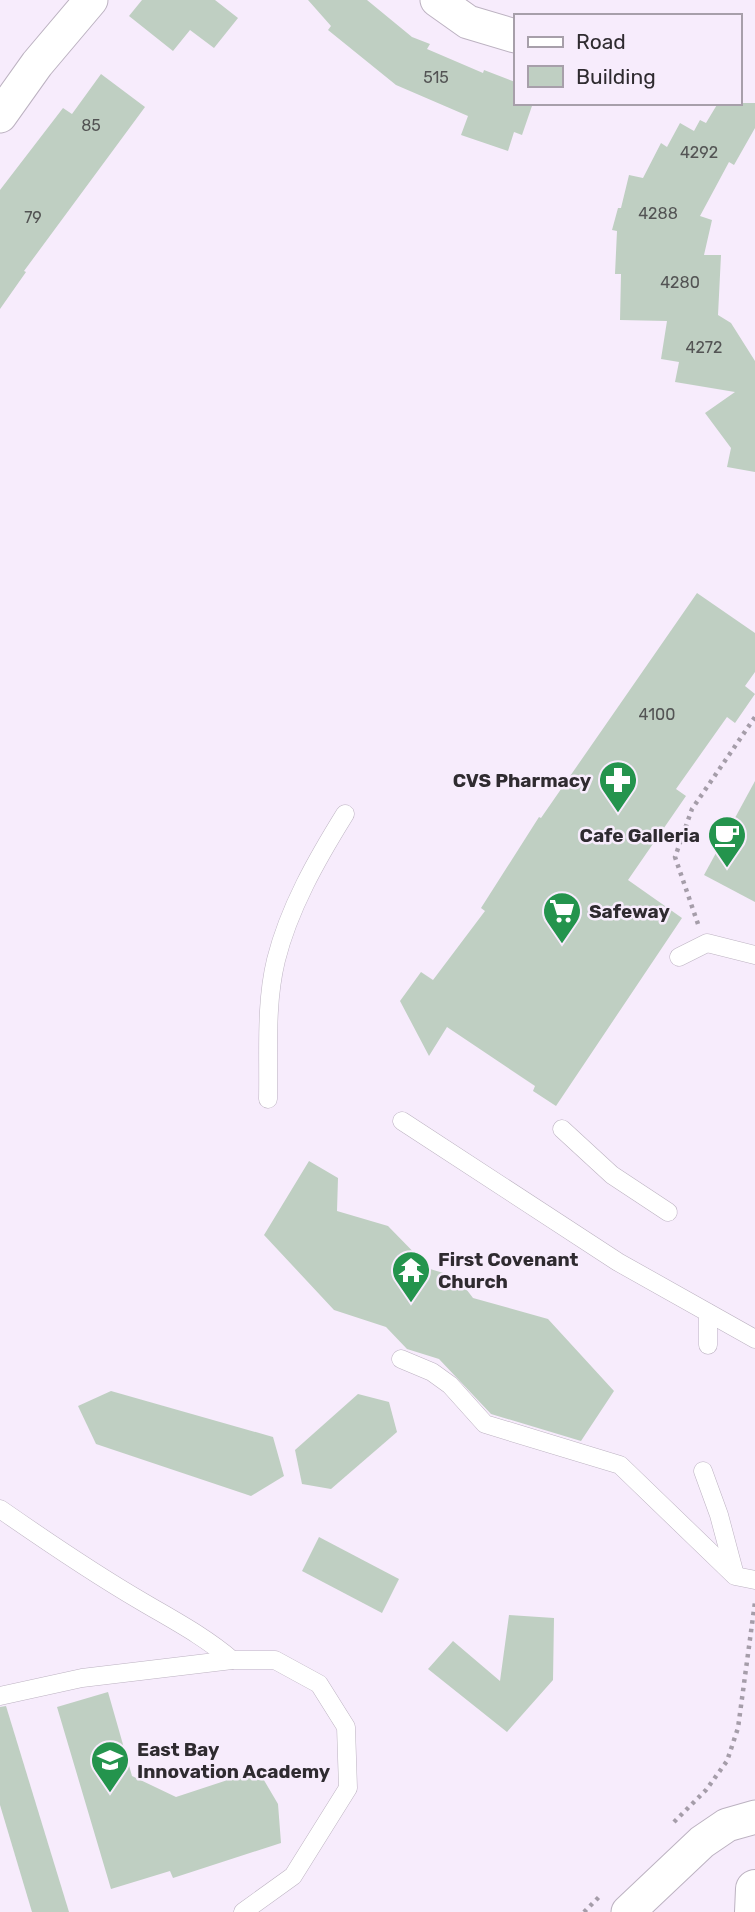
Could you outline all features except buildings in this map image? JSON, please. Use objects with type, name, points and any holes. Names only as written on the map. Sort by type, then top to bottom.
[{"type":"main road","points":[[754,1912],[755,1889]]},
{"type":"street","points":[[0,116],[37,64],[91,0]]},
{"type":"street","points":[[437,0],[468,22],[514,36]]},
{"type":"street","points":[[615,1903],[727,1825],[755,1817]]},
{"type":"lane","points":[[268,1100],[270,1000],[276,960],[315,862],[345,814]]},
{"type":"lane","points":[[679,957],[707,943],[755,955]]},
{"type":"lane","points":[[402,1121],[618,1262],[755,1339]]},
{"type":"lane","points":[[562,1129],[612,1175],[668,1212]]},
{"type":"lane","points":[[708,1313],[708,1345]]},
{"type":"lane","points":[[401,1359],[432,1372],[450,1385],[485,1424],[620,1465],[735,1576],[755,1580]]},
{"type":"lane","points":[[703,1471],[719,1516],[735,1576]]},
{"type":"lane","points":[[0,1509],[105,1579],[210,1640],[232,1660]]},
{"type":"lane","points":[[0,1696],[82,1678],[232,1660],[275,1660],[319,1684],[346,1727],[348,1788],[293,1875],[243,1912]]},
{"type":"path","points":[[707,943],[691,907],[675,857],[692,809],[755,717]]},
{"type":"path","points":[[669,1827],[706,1790],[727,1761],[738,1728],[755,1601]]},
{"type":"path","points":[[584,1912],[615,1903]]},
{"type":"place","name":"CVS Pharmacy","points":[[618,814]]},
{"type":"place","name":"Cafe Galleria","points":[[727,869]]},
{"type":"place","name":"Safeway","points":[[562,945]]},
{"type":"place","name":"First Covenant Church","points":[[411,1304]]},
{"type":"place","name":"East Bay Innovation Academy","points":[[110,1794]]}]
